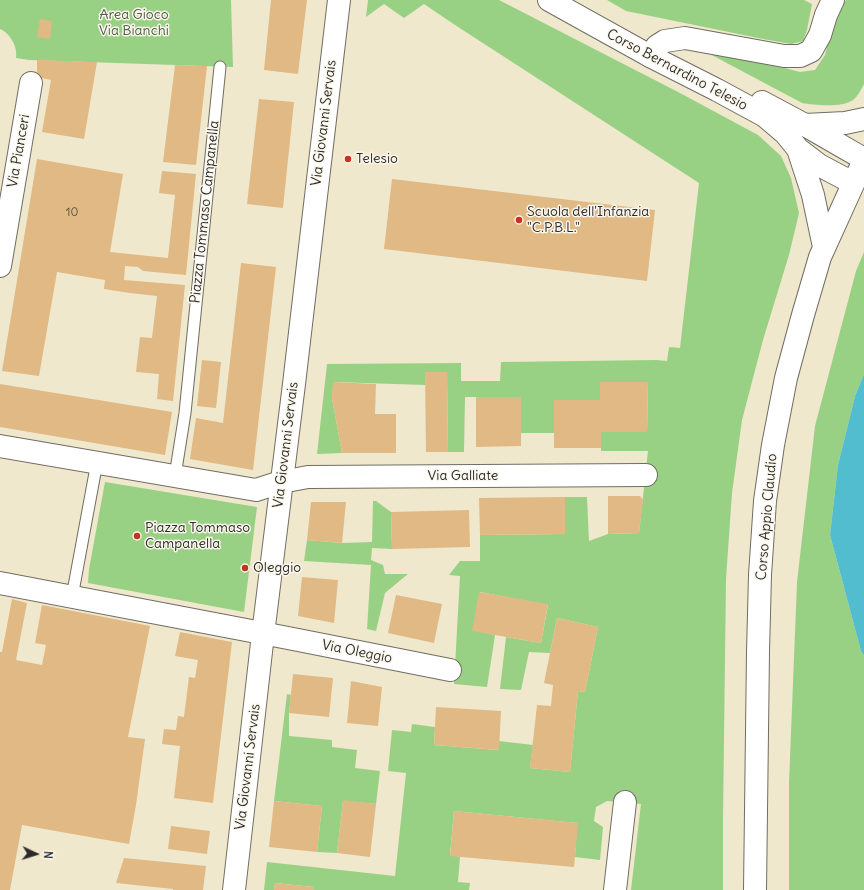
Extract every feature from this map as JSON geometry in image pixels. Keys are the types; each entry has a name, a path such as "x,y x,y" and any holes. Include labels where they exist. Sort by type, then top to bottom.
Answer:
{"street":[{"name":"Via Giovanni Servais","path":"234,890 339,0"},
{"name":"Corso Bernardino Telesio","path":"549,0 805,125 864,159"},
{"name":"Corso Bernardino Telesio","path":"573,0 717,90 765,116 785,132 798,149 825,169 853,183"},
{"path":"653,51 665,41 684,38 784,56 800,56 811,50 820,34 833,0"},
{"name":"Via Pianceri","path":"0,266 2,243 31,83"},
{"path":"805,125 845,123 864,119"},
{"name":"Corso Bernardino Telesio","path":"798,149 813,195 824,247"},
{"name":"Corso Appio Claudio","path":"755,890 760,575 765,501 773,445 786,378 820,257 864,159"},
{"path":"0,446 256,490 281,482"},
{"name":"Via Galliate","path":"281,482 308,477 646,475"},
{"path":"0,583 263,634"},
{"name":"Via Oleggio","path":"263,634 450,670"},
{"path":"615,890 625,802"}],"lane":[{"name":"Piazza Tommaso Campanella","path":"175,476 185,413 220,66"},
{"path":"72,597 97,462"}],"green space":[{"name":"Area Gioco Via Bianchi","path":"0,0 231,0 233,67 29,60 16,58 16,49 10,37 0,29"},
{"path":"368,0 499,0 758,135 781,156 791,178 799,213 789,255 763,340 742,420 732,493 726,579 723,890 631,890 641,804 607,801 596,807 594,821 603,827 600,860 575,857 577,823 454,811 450,855 460,857 458,882 470,883 469,890 314,890 314,887 275,883 274,890 264,890 267,862 395,876 406,773 388,771 392,730 411,732 412,724 435,727 434,745 498,750 499,741 533,745 530,768 570,772 578,691 585,692 598,627 557,618 550,653 529,652 521,690 500,689 506,637 541,643 548,605 480,592 473,630 495,635 487,687 454,684 460,576 449,575 460,561 480,561 480,535 565,534 565,497 587,497 589,541 608,534 639,533 648,451 601,451 601,432 647,432 648,383 600,382 600,400 554,400 554,433 521,433 521,397 465,397 464,452 448,452 447,372 425,372 425,385 334,382 332,398 342,453 317,454 327,364 461,363 461,381 500,381 501,362 667,361 669,347 680,348 699,183 424,4 404,18 384,4 366,17"},
{"path":"607,0 804,0 812,4 807,30 803,41 791,44 626,11"},
{"path":"846,0 864,0 864,84 856,97 848,103 828,105 802,103 708,53 777,66 800,72 815,70 825,55 837,13"},
{"path":"864,252 864,374 855,396 838,465 830,535 861,651 864,656 864,890 789,890 789,783 797,582 815,426 856,271"},
{"path":"105,482 257,507 244,612 88,583 89,569"},
{"path":"373,501 376,501 391,512 392,549 372,548 371,560 383,565 385,574 408,574 385,593 376,631 367,629 371,565 304,561 307,540 342,543 372,542"},
{"path":"287,694 291,695 289,736 332,740 332,747 357,750 355,768 380,771 376,804 343,801 337,853 317,852 322,806 274,801"}],"water":[{"path":"864,374 864,656 861,651 830,535 838,465 855,396"}],"building":[{"path":"271,0 307,0 298,74 264,70"},
{"path":"40,19 52,21 50,39 37,37"},
{"path":"37,60 97,62 84,139 42,132 51,80 37,77"},
{"path":"175,65 207,66 196,165 163,162"},
{"path":"259,99 294,102 283,208 247,204"},
{"path":"37,159 123,174 110,252 168,258 175,195 159,193 162,171 196,174 186,275 143,271 138,267 125,266 124,280 185,285 173,401 157,399 159,374 136,372 140,337 152,338 157,296 104,289 105,280 57,272 39,376 2,371"},
{"path":"392,179 655,210 647,281 384,249"},
{"path":"241,263 276,267 253,470 190,459 196,418 223,423"},
{"path":"202,360 221,362 216,408 197,406"},
{"path":"425,372 447,372 448,452 426,452"},
{"path":"333,382 376,384 375,414 396,414 396,453 342,453 332,398"},
{"path":"600,382 648,382 647,432 601,432 601,448 554,448 554,400 600,400"},
{"path":"0,384 172,412 165,455 0,427"},
{"path":"476,397 521,397 521,446 476,447"},
{"path":"608,496 640,496 643,500 639,533 608,534"},
{"path":"565,497 565,534 480,535 479,498"},
{"path":"311,502 346,502 342,543 307,540"},
{"path":"469,510 470,547 392,549 391,512"},
{"path":"302,577 338,580 334,623 298,616"},
{"path":"479,592 548,604 541,643 472,631"},
{"path":"396,595 442,604 434,643 388,633"},
{"path":"12,599 27,603 16,660 42,665 46,645 35,643 42,605 150,626 128,737 145,739 129,844 22,825 10,890 0,890 0,652 2,652"},
{"path":"557,618 598,627 585,692 578,691 570,772 530,768 537,705 551,706 553,685 544,683"},
{"path":"180,632 232,642 213,803 174,798 180,746 162,744 164,729 176,730 178,716 184,717 189,677 195,678 198,660 175,656"},
{"path":"293,674 333,678 329,717 289,713"},
{"path":"351,681 382,687 378,726 347,723"},
{"path":"436,707 501,711 499,750 434,745"},
{"path":"343,800 376,804 370,857 337,853"},
{"path":"274,801 322,806 317,852 269,847"},
{"path":"454,811 578,823 574,867 450,856"},
{"path":"171,826 210,831 207,854 168,849"},
{"path":"124,858 206,866 203,890 173,890 116,883"},
{"path":"275,883 314,887 314,890 274,890"}],"place":[{"name":"Telesio","path":"348,159"},
{"name":"Scuola dell'Infanzia \"C.P.B.L.\"","path":"519,220"},
{"name":"Piazza Tommaso Campanella","path":"137,536"},
{"name":"Oleggio","path":"245,568"}]}
